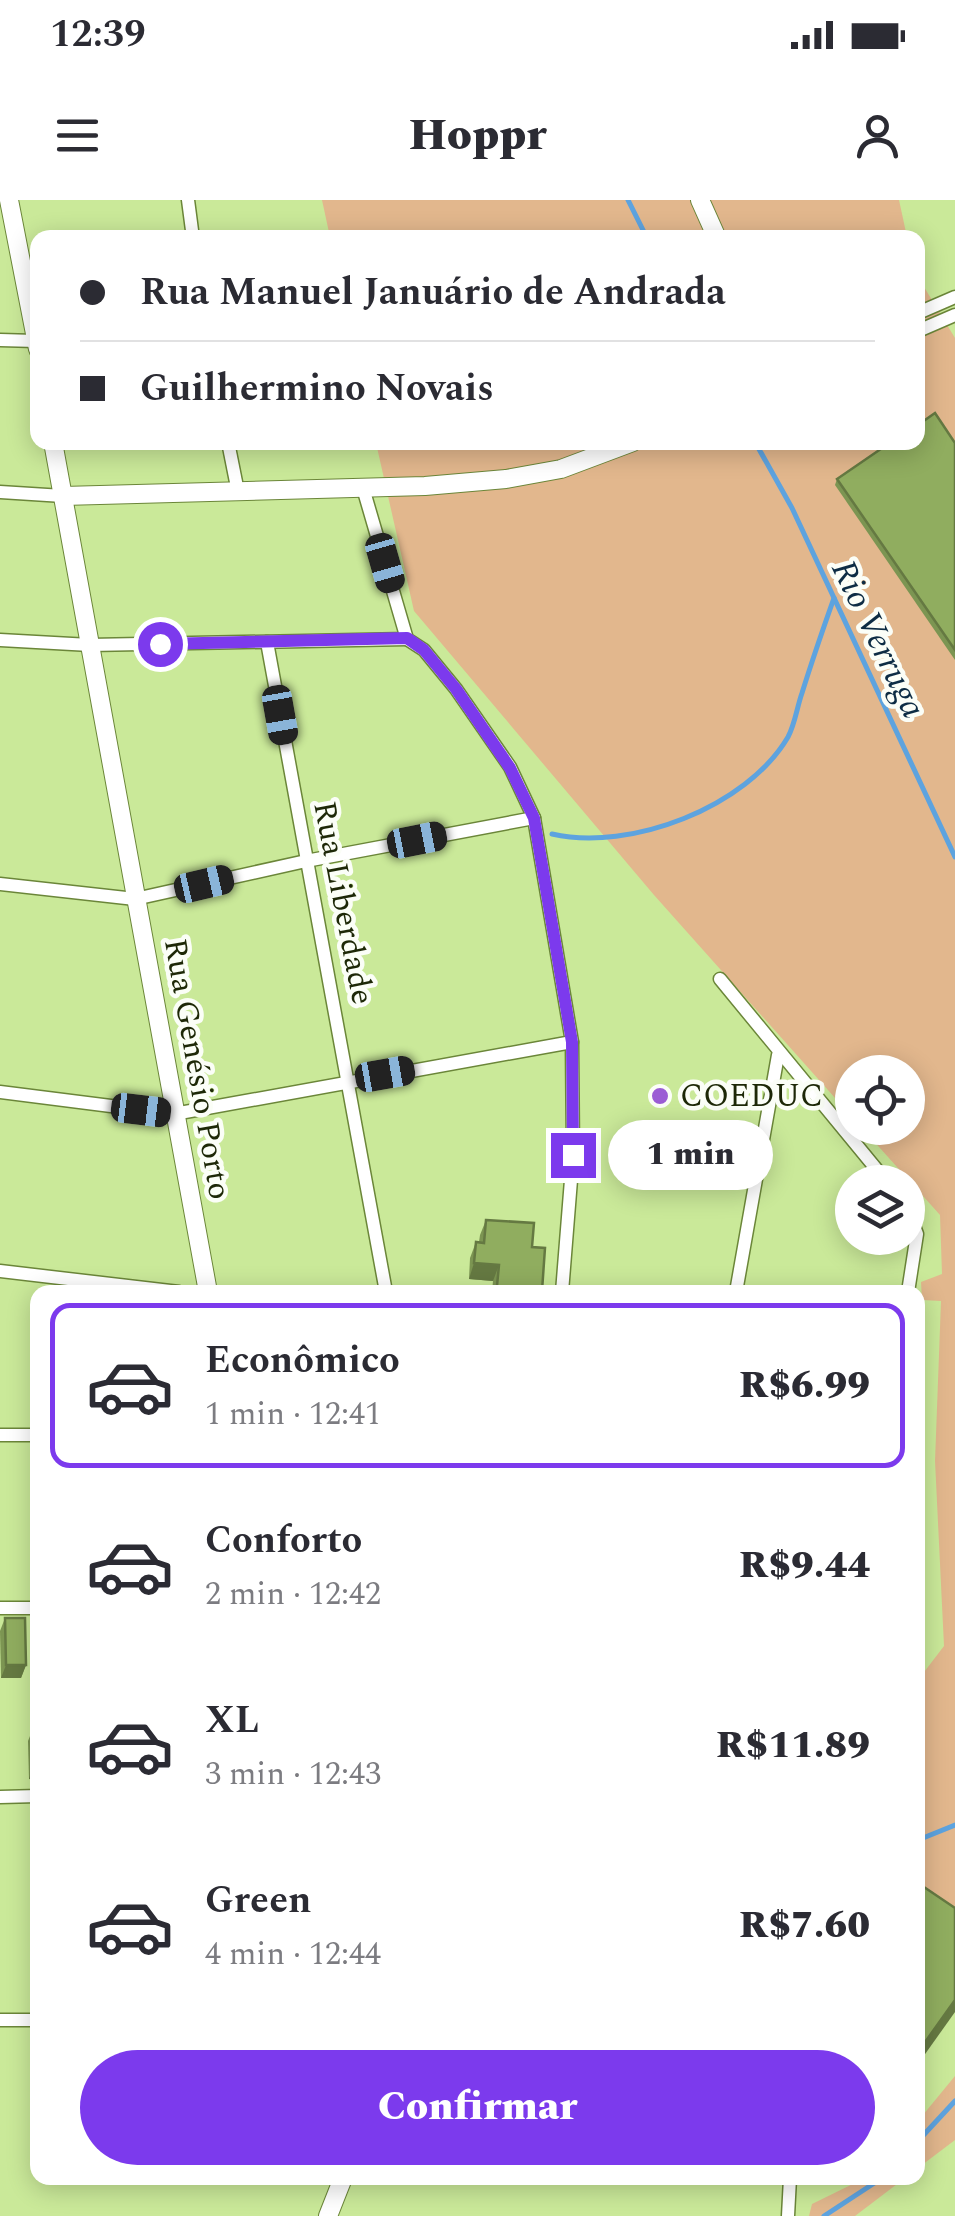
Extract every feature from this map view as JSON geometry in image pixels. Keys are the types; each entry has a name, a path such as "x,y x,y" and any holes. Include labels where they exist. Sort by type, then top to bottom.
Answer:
{"street":[{"path":"9,200 30,309"},
{"path":"188,200 193,230"},
{"path":"700,200 713,230"},
{"path":"925,310 955,297"},
{"path":"925,328 955,315"},
{"path":"0,340 30,344"},
{"name":"Rua Genésio Porto","path":"55,450 207,1285"},
{"path":"230,450 238,492"},
{"path":"0,492 62,496 238,492 506,479 561,468 611,450"},
{"path":"363,488 407,638"},
{"path":"0,640 90,645 407,638 424,650 510,768 534,818 572,1042 573,1155 563,1285"},
{"name":"Rua Liberdade","path":"266,642 385,1285"},
{"path":"0,884 135,899 306,861 534,818"},
{"path":"720,979 872,1165"},
{"path":"0,1092 174,1114 572,1042"},
{"path":"737,1285 778,1054"},
{"path":"909,1285 914,1255"},
{"path":"0,1270 123,1285"},
{"path":"0,1435 30,1435"},
{"path":"0,1608 30,1608"},
{"path":"0,1797 30,1796"},
{"path":"0,2020 30,2020"},
{"path":"328,2216 340,2185"},
{"path":"788,2216 790,2185"}],"shaded area":[{"path":"322,200 899,200 905,230 328,230"},
{"path":"925,289 955,338 955,1930 925,1911 925,1671 944,1646 935,1461 941,1301 925,1300 925,1285 921,1282 942,1274 940,1215 925,1198 925,1165 895,1165 877,1145 925,1145 925,1055 835,1055 835,1098 654,895 414,611 378,450 925,450"},
{"path":"955,2076 955,2140 925,2163 925,2112"},
{"path":"851,2185 896,2185 855,2216 809,2216 812,2204"}],"building":[{"path":"935,413 955,443 955,650 837,479 879,450 925,450 925,420"},
{"path":"486,1220 534,1223 532,1247 545,1248 542,1285 497,1285 499,1265 474,1263 476,1242 484,1243"},
{"path":"5,1618 25,1618 26,1665 6,1665"},
{"path":"925,1888 955,1908 955,2000 925,2042"}],"waterway":[{"name":"Rio Verruga","path":"628,200 643,230"},
{"name":"Rio Verruga","path":"759,450 792,508 955,857"},
{"path":"552,834 583,838 650,830 716,803 745,784 788,737 834,598"},
{"path":"925,1837 955,1825"},
{"path":"925,2133 955,2101"},
{"path":"824,2216 871,2185"}],"place":[{"name":"COEDUC","path":"660,1096"}],"route":[{"path":"160,644 407,638 440,668 510,768 534,818 572,1042 573,1155"}]}
